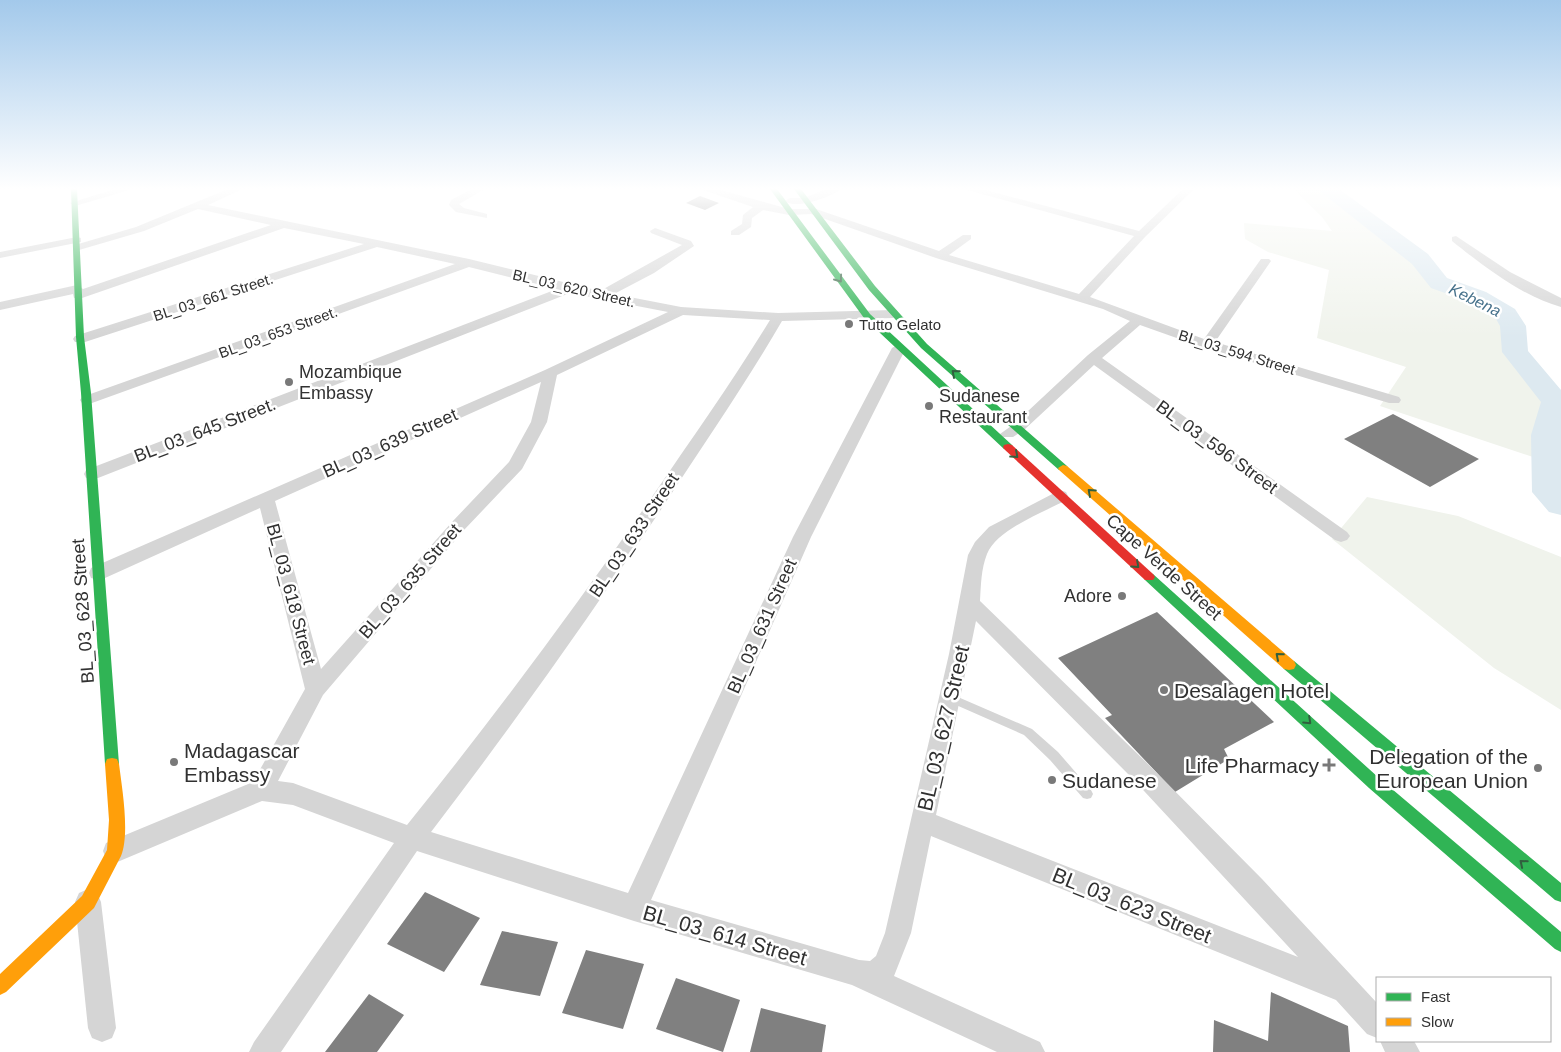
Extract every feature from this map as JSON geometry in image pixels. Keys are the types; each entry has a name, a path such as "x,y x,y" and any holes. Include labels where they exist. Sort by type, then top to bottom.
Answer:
{"main road":[{"name":"BL_03_628 Street","path":"0,986 88,902 115,852 117,820 87,400 80,339 77,292 78,238"},
{"name":"Cape Verde Street","path":"809,238 867,316 899,348 1374,783 1514,897 1561,943"},
{"name":"Cape Verde Street","path":"833,238 893,314 924,346 1535,879 1561,894"}],"street":[{"path":"0,255 78,244 102,238"},
{"path":"0,306 77,292 241,238"},
{"name":"BL_03_620 Street.","path":"342,238 469,263 569,289 681,311 778,317"},
{"path":"603,295 650,270 688,246 687,243 674,238"},
{"name":"BL_03_594 Street","path":"882,238 1082,298 1207,344 1394,400"},
{"path":"940,256 965,238"},
{"path":"1082,298 1138,238"},
{"path":"1456,239 1491,266 1535,291 1561,302"},
{"name":"BL_03_661 Street.","path":"80,339 374,245"},
{"path":"1207,344 1265,261"},
{"name":"BL_03_653 Street.","path":"87,400 469,263"},
{"name":"BL_03_645 Street.","path":"92,474 569,289"},
{"name":"BL_03_639 Street","path":"98,573 550,373 681,311"},
{"path":"778,317 893,314"},
{"name":"BL_03_633 Street","path":"264,1052 412,838 492,736 617,561 743,375 778,317"},
{"path":"998,439 1019,428 1093,358 1139,320"},
{"name":"BL_03_631 Street","path":"634,908 802,537 899,348"},
{"name":"BL_03_596 Street","path":"1093,358 1341,536"},
{"name":"BL_03_635 Street","path":"261,790 316,689 458,526 516,465 539,422 550,373"},
{"name":"BL_03_627 Street","path":"855,972 874,976 886,965 898,933 951,698 970,604 970,585 975,564 988,539 1060,496"},
{"name":"BL_03_618 Street","path":"266,498 316,689"},
{"path":"970,604 1200,833 1376,1023"},
{"path":"115,852 261,790 293,794 412,838"},
{"name":"BL_03_623 Street","path":"922,821 1343,988"},
{"name":"BL_03_614 Street","path":"412,838 634,908 855,972 1030,1052"},
{"path":"88,902 102,1028"},
{"path":"1395,1042 1405,1052"}],"lane":[{"path":"951,698 1028,732 1054,756 1087,794"}],"shaded area":[{"path":"1383,238 1437,285 1474,299 1498,314 1503,326 1504,351 1543,399 1532,434 1533,457 1380,406 1406,367 1317,338 1329,270 1268,252 1245,239"},
{"path":"1367,497 1458,516 1561,557 1561,710 1494,668 1332,539"}],"building":[{"path":"1393,414 1479,459 1430,487 1344,439"},
{"name":"Desalagen Hotel","path":"1157,612 1274,722 1224,749 1229,759 1175,792 1105,718 1112,715 1058,658"},
{"path":"425,892 480,918 444,972 387,944"},
{"path":"502,931 558,942 540,996 480,985"},
{"path":"586,950 644,964 623,1029 562,1013"},
{"path":"676,978 740,1000 723,1052 656,1029"},
{"path":"1271,992 1348,1026 1350,1052 1213,1052 1214,1020 1268,1041"},
{"path":"369,994 404,1015 377,1052 325,1052"},
{"path":"761,1008 826,1025 822,1052 750,1052"}],"waterway":[{"name":"Kebena","path":"1392,238 1420,259 1439,283 1478,297 1506,314 1513,326 1515,352 1555,401 1546,435 1548,492 1561,504"}],"traffic: fast":[{"path":"76,238 80,337 86,393 112,764"},
{"path":"809,238 867,316 1008,447"},
{"path":"834,238 872,288 924,346 1063,468"},
{"path":"1149,577 1374,783 1561,943"},
{"path":"1289,665 1561,894"}],"traffic: slow":[{"path":"1063,468 1289,665"},
{"path":"0,986 88,902 115,851 117,820 112,764"}],"traffic: jam":[{"path":"1008,447 1149,577"}],"place":[{"name":"Tutto Gelato","path":"849,324"},
{"name":"Mozambique Embassy","path":"289,382"},
{"name":"Sudanese Restaurant","path":"929,406"},
{"name":"Adore","path":"1122,596"},
{"name":"Desalagen Hotel","path":"1164,690"},
{"name":"Madagascar Embassy","path":"174,762"},
{"name":"Life Pharmacy","path":"1329,765"},
{"name":"Delegation of the European Union","path":"1538,768"},
{"name":"Sudanese","path":"1052,780"}]}
